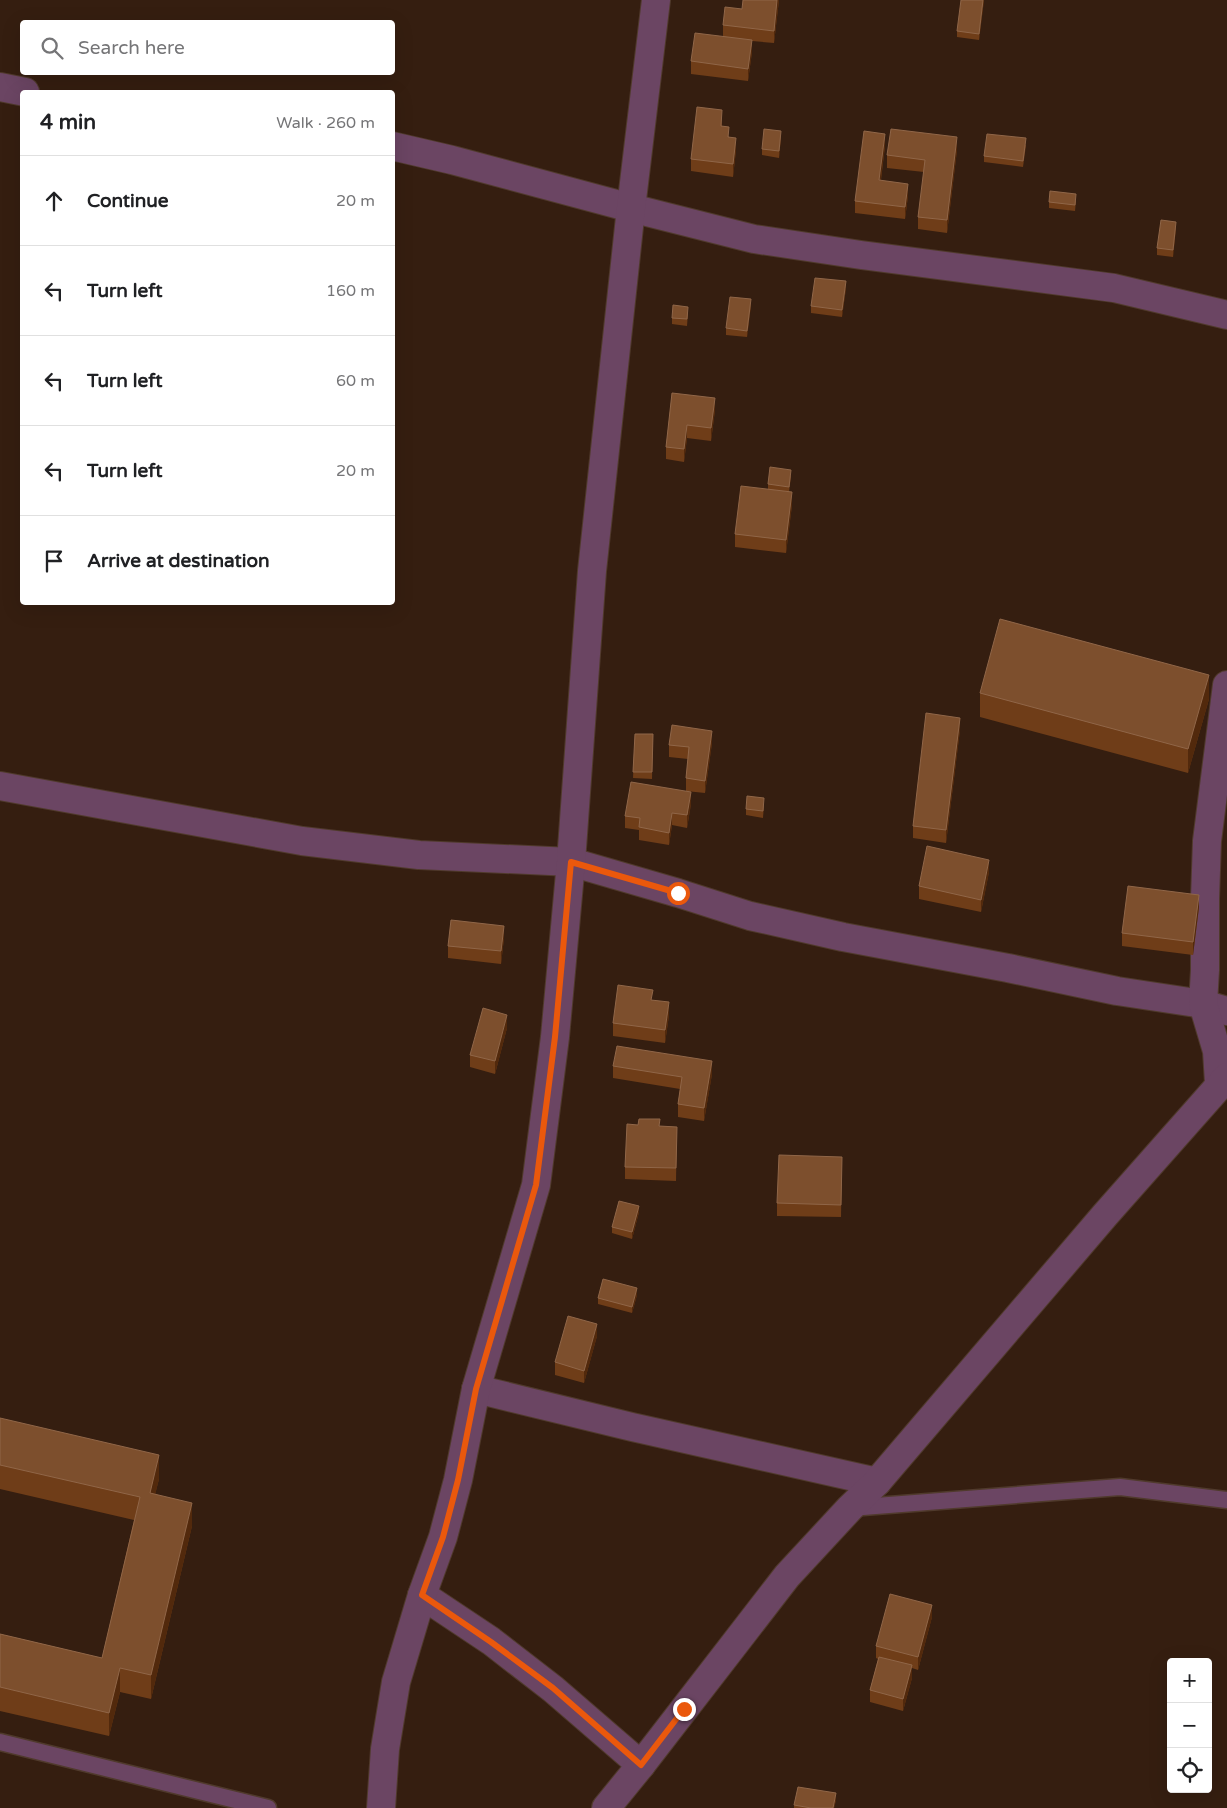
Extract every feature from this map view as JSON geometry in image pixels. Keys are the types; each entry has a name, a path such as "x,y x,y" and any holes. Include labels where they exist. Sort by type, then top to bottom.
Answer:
{"street":[{"path":"381,1808 385,1749 396,1682 422,1595 443,1537 458,1480 476,1389 536,1185 555,1037 571,862 592,571 631,208 656,0"},
{"path":"0,88 20,91"},
{"path":"395,147 754,239 1114,288 1227,314"},
{"path":"606,1808 787,1576 850,1508 877,1482 1223,1080 1217,1051 1215,1007 1205,970 1204,899 1207,841 1227,685"},
{"path":"0,786 302,841 419,855 571,862 750,916 843,937 1117,991 1215,1007"},
{"path":"476,1389 632,1427 877,1482"},
{"path":"422,1595 491,1642 553,1688 641,1765"}],"lane":[{"path":"850,1508 1120,1487 1227,1500"},
{"path":"0,1742 268,1808"}],"building":[{"path":"743,0 777,0 774,31 723,25 725,7 742,9"},
{"path":"961,0 983,0 979,34 957,31"},
{"path":"695,33 752,40 748,69 691,61"},
{"path":"697,107 722,110 721,126 729,127 728,137 736,138 733,164 691,159"},
{"path":"764,129 781,131 779,151 762,149"},
{"path":"891,129 957,137 947,220 918,217 925,160 887,155"},
{"path":"864,131 885,134 879,180 908,184 905,207 855,201"},
{"path":"987,134 1026,138 1023,161 984,156"},
{"path":"1050,191 1076,194 1075,205 1049,202"},
{"path":"1161,220 1176,222 1173,250 1157,248"},
{"path":"815,278 846,281 842,310 811,306"},
{"path":"730,297 751,299 747,331 726,328"},
{"path":"673,305 688,307 687,319 672,318"},
{"path":"672,393 715,398 711,428 687,425 684,449 666,447"},
{"path":"770,467 791,470 789,487 768,484"},
{"path":"741,486 792,492 786,540 735,534"},
{"path":"1000,619 1209,675 1188,749 980,693"},
{"path":"926,713 960,718 946,830 913,826"},
{"path":"672,725 712,731 705,781 686,778 689,747 669,745"},
{"path":"635,734 653,734 652,772 633,772"},
{"path":"631,782 691,792 687,815 672,813 669,833 639,827 640,818 625,816"},
{"path":"747,796 764,798 763,811 746,809"},
{"path":"927,846 989,860 981,900 919,886"},
{"path":"1128,886 1199,895 1193,942 1122,933"},
{"path":"451,920 504,926 501,951 448,946"},
{"path":"618,985 653,990 651,1000 669,1002 665,1030 613,1023"},
{"path":"483,1008 507,1015 495,1061 470,1055"},
{"path":"617,1046 712,1061 704,1108 678,1104 682,1077 613,1066"},
{"path":"639,1119 660,1119 659,1126 677,1127 676,1168 625,1167 627,1124 638,1125"},
{"path":"779,1155 842,1157 841,1205 777,1203"},
{"path":"619,1201 639,1206 632,1232 612,1227"},
{"path":"603,1279 637,1288 632,1307 598,1298"},
{"path":"568,1316 597,1324 584,1371 555,1362"},
{"path":"0,1418 159,1455 150,1493 192,1503 151,1675 120,1668 109,1713 0,1687 0,1634 102,1658 140,1497 0,1465"},
{"path":"890,1594 932,1605 918,1657 876,1646"},
{"path":"879,1657 912,1665 903,1699 870,1690"},
{"path":"798,1787 836,1793 833,1808 811,1808 794,1805"}],"route":[{"path":"678,893 571,862 555,1037 536,1185 476,1389 458,1480 443,1537 422,1595 491,1642 553,1688 641,1765 684,1709"}]}
